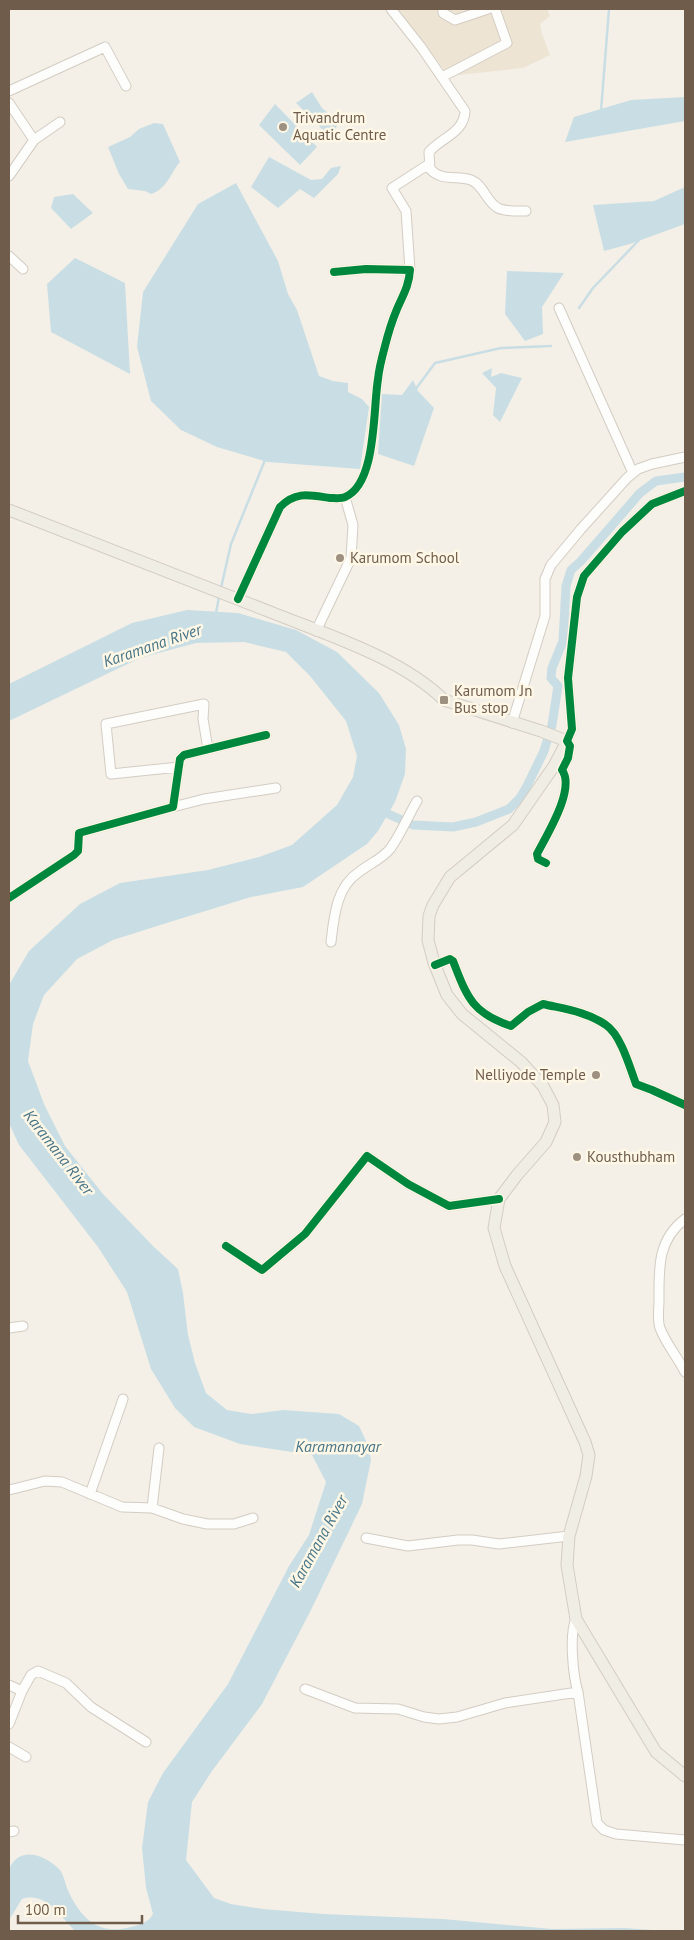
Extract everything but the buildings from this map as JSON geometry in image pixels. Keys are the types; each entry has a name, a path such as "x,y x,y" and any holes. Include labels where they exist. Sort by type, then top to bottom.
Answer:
{"main road":[{"path":"9,510 345,642 408,672 436,691 444,700 567,741 554,766 513,825 450,877 433,905 429,916 428,940 435,965 447,995 462,1014 521,1062 543,1086 553,1105 555,1122 546,1142 517,1175 499,1200 494,1228 505,1266 586,1442 588,1456 586,1476 569,1536 567,1565 576,1619 656,1752 685,1776"}],"street":[{"path":"443,9 443,13 455,20 488,9"},
{"path":"442,77 507,43 495,9"},
{"path":"393,10 422,47 465,111 465,120 462,126 434,146 429,152 430,169 442,177 473,181 483,190 490,202 498,208 526,212"},
{"path":"9,91 105,47 126,86"},
{"path":"9,103 34,140"},
{"path":"9,176 34,140 60,122"},
{"path":"238,599 280,507 290,498 300,496 345,497 354,489 363,476 373,446 378,380 385,345 409,283 410,270 406,212 392,188 429,164"},
{"path":"9,256 23,269"},
{"path":"334,272 366,269 410,270"},
{"path":"559,308 633,473"},
{"path":"512,723 545,616 546,580 551,565 581,529 633,473 652,464 685,457"},
{"path":"546,864 538,859 537,854 560,810 564,794 565,773 562,770 568,758 570,746 567,741 572,729 568,678 577,597 584,576 622,532 652,504 685,491"},
{"path":"316,631 351,558 353,525 345,497"},
{"path":"179,767 111,774 106,724 204,699 203,719 208,749"},
{"path":"173,807 180,759 184,755 266,735"},
{"path":"9,898 74,855 78,851 79,833 204,799 276,788"},
{"path":"331,942 335,914 343,890 357,873 383,856 396,838 417,801"},
{"path":"435,965 450,959 453,961 464,988 476,1008 494,1020 511,1026 528,1012 543,1004 580,1013 607,1026 620,1043 636,1084 685,1105"},
{"path":"226,1246 262,1270 305,1234 366,1156 408,1184 449,1206 499,1200"},
{"path":"685,1219 675,1227 664,1246 658,1271 658,1289 659,1325 664,1340 685,1372"},
{"path":"9,1328 23,1326"},
{"path":"90,1494 123,1399"},
{"path":"152,1508 159,1448"},
{"path":"9,1490 44,1481 62,1482 122,1507 152,1508 183,1520 207,1524 234,1524 253,1518"},
{"path":"366,1538 408,1546 458,1540 499,1544 569,1536"},
{"path":"576,1619 573,1625 573,1670 578,1692 597,1823 604,1830 616,1834 685,1840"},
{"path":"9,1724 22,1690 31,1674 38,1672 66,1683 91,1707 146,1742"},
{"path":"9,1685 22,1690"},
{"path":"305,1689 356,1708 398,1709 424,1717 439,1719 457,1717 505,1703 578,1692"},
{"path":"9,1747 26,1756"}],"shaded area":[{"path":"398,9 547,9 550,16 540,24 550,55 523,68 449,76"}],"water":[{"path":"312,92 322,108 339,122 331,138 296,103"},
{"path":"685,97 685,121 565,142 574,117 631,100"},
{"path":"275,104 317,147 300,165 259,125"},
{"path":"154,123 163,124 180,162 165,185 151,194 145,191 128,189 119,174 108,147 130,137 139,129"},
{"path":"269,157 311,180 322,179 331,168 341,166 338,174 314,198 300,189 278,208 251,187"},
{"path":"236,183 278,261 288,294 297,310 319,376 333,381 348,383 348,392 362,399 369,407 360,469 268,462 217,447 181,430 151,401 137,347 143,292 198,204"},
{"path":"685,187 685,224 630,244 604,251 593,205 654,201"},
{"path":"73,194 93,213 71,229 51,208 54,197"},
{"path":"75,258 125,283 130,374 51,332 47,284"},
{"path":"507,271 564,273 542,307 543,334 525,341 505,314"},
{"path":"492,368 491,377 501,373 522,378 500,422 493,415 496,388 482,373"},
{"path":"413,380 418,391 434,408 414,466 378,454 382,394 402,395"},
{"name":"Karamanayar","path":"187,610 238,613 296,630 337,652 379,693 399,725 406,749 405,774 395,802 378,831 367,844 303,887 251,897 113,940 77,959 44,995 33,1024 28,1061 44,1104 65,1146 103,1194 178,1269 188,1335 195,1363 206,1393 227,1410 251,1414 283,1410 339,1414 359,1426 368,1445 371,1460 362,1504 311,1610 262,1704 212,1771 192,1802 186,1860 214,1898 231,1904 263,1909 323,1914 443,1919 552,1929 624,1928 667,1931 75,1931 52,1906 31,1897 22,1899 9,1920 8,1884 10,1867 20,1856 26,1855 40,1856 58,1868 78,1908 84,1916 100,1927 119,1929 131,1927 144,1923 151,1917 153,1914 146,1888 142,1848 148,1802 163,1773 228,1684 289,1566 309,1535 326,1482 312,1455 240,1444 194,1427 175,1408 151,1369 127,1292 98,1247 19,1145 9,1123 9,985 29,951 80,904 120,883 208,870 259,857 292,845 337,805 353,777 357,756 346,721 310,676 286,652 244,642 196,643 140,658 9,721 9,684 132,623"}],"waterway":[{"path":"601,111 609,9"},
{"path":"579,308 593,288 639,240"},
{"path":"415,390 435,363 501,348 551,346"},
{"path":"221,588 231,544 265,460"},
{"path":"377,809 413,825 453,827 476,822 509,809 520,798 544,751 552,725 558,686 551,678 552,668 563,641 566,586 571,570 640,493 656,481 685,477"},
{"path":"216,613 219,597"}],"cycle path":[{"path":"238,599 280,507 292,498 303,495 330,498 345,497 355,489 363,477 368,461 372,444 378,375 387,337 407,286 410,270 366,269 334,272"},
{"path":"546,863 538,859 537,854 553,825 563,800 565,789 565,778 562,770 568,758 570,746 567,741 572,729 568,678 577,597 584,576 622,532 652,504 685,491"},
{"path":"9,898 74,855 78,851 79,833 173,807 180,759 184,755 266,735"},
{"path":"435,965 450,959 453,961 462,985 479,1009 498,1021 511,1026 528,1012 543,1004 592,1017 606,1025 616,1036 636,1084 685,1105"},
{"path":"226,1246 262,1270 305,1234 367,1156 408,1184 449,1206 499,1199"}],"place":[{"name":"Trivandrum Aquatic Centre","path":"283,127"},
{"name":"Karumom School","path":"340,558"},
{"name":"Karumom Jn Bus stop","path":"444,700"},
{"name":"Nelliyode Temple","path":"596,1075"},
{"name":"Kousthubham","path":"577,1157"}],"water label":[{"name":"Karamana River","path":"152,645"},
{"name":"Karamana River","path":"59,1152"},
{"name":"Karamana River","path":"318,1541"}]}
